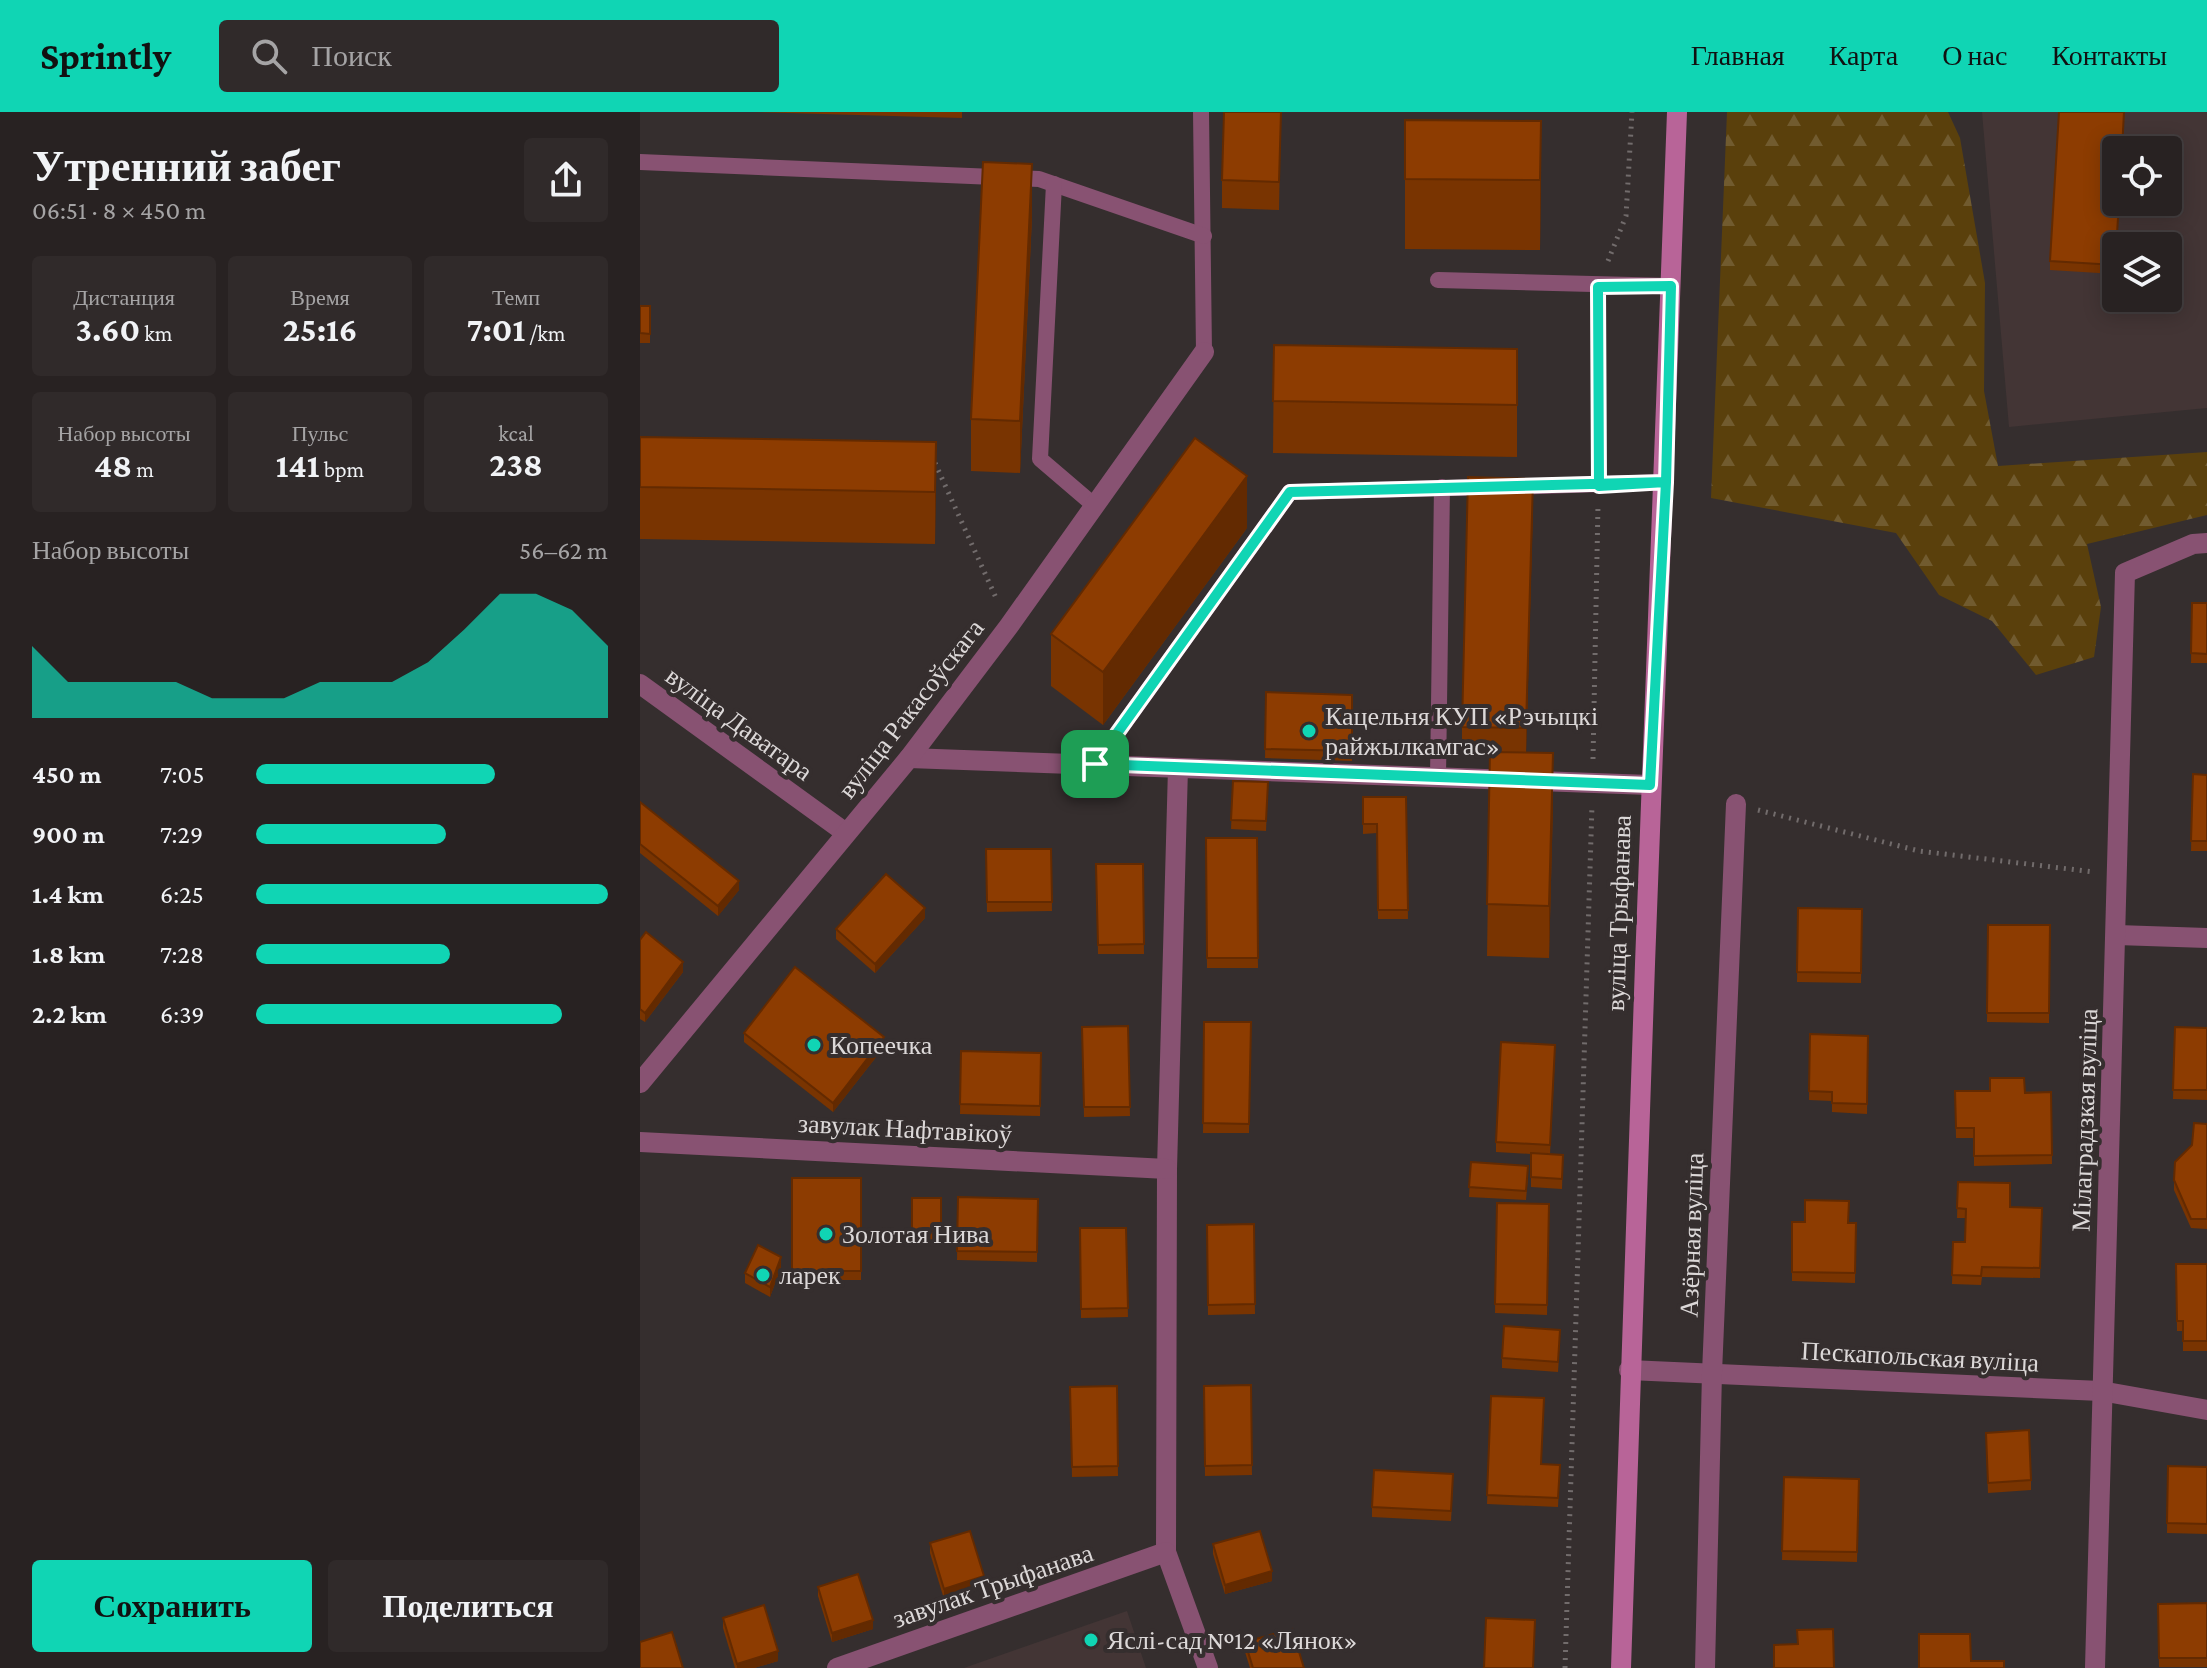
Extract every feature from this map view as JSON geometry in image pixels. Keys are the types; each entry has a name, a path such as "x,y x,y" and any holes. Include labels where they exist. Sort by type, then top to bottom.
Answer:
{"street":[{"name":"вуліца Трыфанава","path":"1621,1668 1650,785 1666,482 1677,112"},
{"name":"вуліца Ракасоўскага","path":"640,1083 909,758 1009,626 1204,352"},
{"name":"Мілаградзкая вуліца","path":"2095,1668 2125,573 2193,544 2207,543"},
{"name":"вуліца Даватара","path":"640,684 846,833"},
{"path":"909,758 1650,785"},
{"path":"1178,768 1167,1169 1166,1552 1208,1668"},
{"name":"Азёрная вуліца","path":"1705,1668 1712,1373 1736,804"},
{"path":"2117,935 2207,938"},
{"name":"завулак Нафтавікоў","path":"640,1142 1167,1169"},
{"name":"Пескапольская вуліца","path":"1629,1370 2101,1391 2207,1410"},
{"name":"завулак Трыфанава","path":"837,1668 1166,1552"}],"lane":[{"path":"1201,112 1204,352"},
{"path":"640,162 1039,179 1204,236"},
{"path":"1054,184 1040,459 1095,506"},
{"path":"1438,280 1598,287 1671,286"},
{"path":"1095,764 1290,492 1666,482"},
{"path":"1438,777 1442,487"}],"path":[{"path":"1565,1668 1593,783 1599,486 1598,287 1626,216 1632,112"},
{"path":"922,461 935,463 1009,626"},
{"path":"1736,804 1919,851 2119,875"}],"shaded area":[{"path":"1982,112 2207,112 2207,408 2009,427"},
{"name":"Яслі-сад №12 «Лянок»","path":"1127,1611 1146,1668 964,1668"}],"green space":[{"path":"1727,112 1948,112 1960,138 1985,283 1984,391 1998,466 2207,452 2207,515 2087,544 2101,607 2094,657 2036,675 1992,621 1939,595 1896,533 1711,498"}],"building":[{"path":"1224,112 1281,112 1279,182 1222,180"},
{"path":"2059,112 2124,112 2123,136 2102,136 2102,216 2118,216 2117,232 2102,232 2102,264 2050,261"},
{"path":"1405,120 1541,121 1540,180 1405,179"},
{"path":"983,162 1032,164 1020,421 971,419"},
{"path":"640,306 650,306 650,334 640,333"},
{"path":"1274,345 1517,349 1517,405 1273,401"},
{"path":"640,437 936,442 935,492 640,487"},
{"path":"1195,438 1247,476 1103,672 1051,634"},
{"path":"1468,477 1533,479 1526,728 1462,727"},
{"path":"2192,603 2207,603 2207,654 2191,653"},
{"name":"Кацельня КУП «Рэчыцкі райжылкамгас»","path":"1266,692 1352,695 1352,751 1265,749"},
{"path":"1490,752 1553,753 1549,906 1487,904"},
{"path":"2193,774 2207,775 2207,841 2191,841"},
{"path":"1233,781 1268,782 1266,821 1231,820"},
{"path":"1363,797 1406,797 1408,910 1378,910 1377,824 1363,824"},
{"path":"640,802 739,881 718,906 640,844"},
{"path":"1206,838 1257,838 1258,958 1207,958"},
{"path":"986,849 1051,849 1052,902 987,902"},
{"path":"1096,864 1143,864 1144,944 1098,945"},
{"path":"886,874 925,908 875,964 836,929"},
{"path":"1798,908 1862,909 1861,973 1797,972"},
{"path":"1988,925 2050,925 2049,1013 1987,1013"},
{"path":"646,932 683,962 645,1013 640,1009 640,940"},
{"name":"Копеечка","path":"795,967 884,1037 833,1103 744,1033"},
{"path":"1204,1022 1251,1022 1249,1124 1203,1123"},
{"path":"1128,1026 1130,1107 1084,1107 1082,1027"},
{"path":"2175,1027 2207,1028 2207,1090 2173,1090"},
{"path":"1810,1034 1868,1036 1867,1104 1832,1103 1832,1092 1809,1091"},
{"path":"1501,1042 1555,1045 1550,1145 1496,1142"},
{"path":"961,1051 1041,1053 1040,1106 960,1104"},
{"path":"1990,1078 2024,1078 2025,1093 2051,1092 2052,1155 1974,1156 1974,1128 1956,1128 1955,1091 1990,1091"},
{"path":"2194,1123 2207,1124 2207,1219 2191,1219 2174,1180 2175,1162 2192,1145"},
{"path":"1531,1153 1563,1155 1562,1179 1531,1177"},
{"path":"1471,1162 1528,1166 1526,1191 1469,1187"},
{"name":"Золотая Нива","path":"792,1178 861,1178 861,1271 792,1271"},
{"path":"1958,1182 2010,1183 2010,1207 2042,1208 2040,1268 1982,1267 1981,1276 1952,1275 1953,1242 1965,1242 1966,1209 1957,1208"},
{"path":"958,1197 1038,1199 1037,1252 957,1251"},
{"path":"912,1198 941,1198 941,1231 912,1231"},
{"path":"1805,1200 1849,1201 1848,1223 1856,1223 1855,1273 1792,1272 1792,1222 1805,1222"},
{"path":"1497,1203 1549,1204 1547,1305 1495,1304"},
{"path":"1254,1224 1255,1304 1208,1305 1207,1225"},
{"path":"1080,1228 1126,1228 1128,1308 1081,1309"},
{"name":"ларек","path":"758,1245 781,1257 770,1287 745,1273"},
{"path":"2176,1264 2207,1264 2207,1341 2183,1341 2183,1321 2177,1321"},
{"path":"1504,1326 1560,1330 1558,1362 1502,1358"},
{"path":"1251,1385 1252,1465 1205,1466 1204,1386"},
{"path":"1117,1386 1118,1466 1072,1467 1070,1387"},
{"path":"1491,1396 1544,1398 1541,1464 1560,1465 1558,1498 1487,1495"},
{"path":"2029,1430 2031,1480 1988,1483 1986,1433"},
{"path":"2168,1466 2207,1467 2207,1524 2167,1523"},
{"path":"1374,1470 1453,1474 1451,1511 1372,1507"},
{"path":"1784,1477 1859,1479 1857,1552 1782,1551"},
{"path":"970,1531 984,1576 944,1589 930,1543"},
{"path":"1260,1531 1272,1571 1225,1585 1213,1544"},
{"path":"858,1574 873,1620 832,1633 818,1587"},
{"path":"2207,1603 2207,1658 2159,1658 2158,1604"},
{"path":"764,1605 778,1651 737,1664 723,1618"},
{"path":"1486,1618 1535,1620 1533,1668 1484,1668"},
{"path":"1292,1629 1304,1668 1253,1668 1245,1642"},
{"path":"1833,1629 1834,1668 1774,1668 1774,1645 1798,1644 1797,1630"},
{"path":"672,1632 683,1668 640,1668 640,1642"},
{"path":"1919,1634 1970,1634 1971,1661 2004,1661 2004,1668 1919,1668"}],"place":[{"name":"Кацельня КУП «Рэчыцкі райжылкамгас»","path":"1309,731"},
{"name":"Копеечка","path":"814,1045"},
{"name":"Золотая Нива","path":"826,1234"},
{"name":"ларек","path":"763,1275"},
{"name":"Яслі-сад №12 «Лянок»","path":"1091,1640"}],"route":[{"path":"1095,764 1290,492 1599,486 1666,482 1671,286 1598,287 1599,486 1666,482 1650,785 1095,764"}]}
